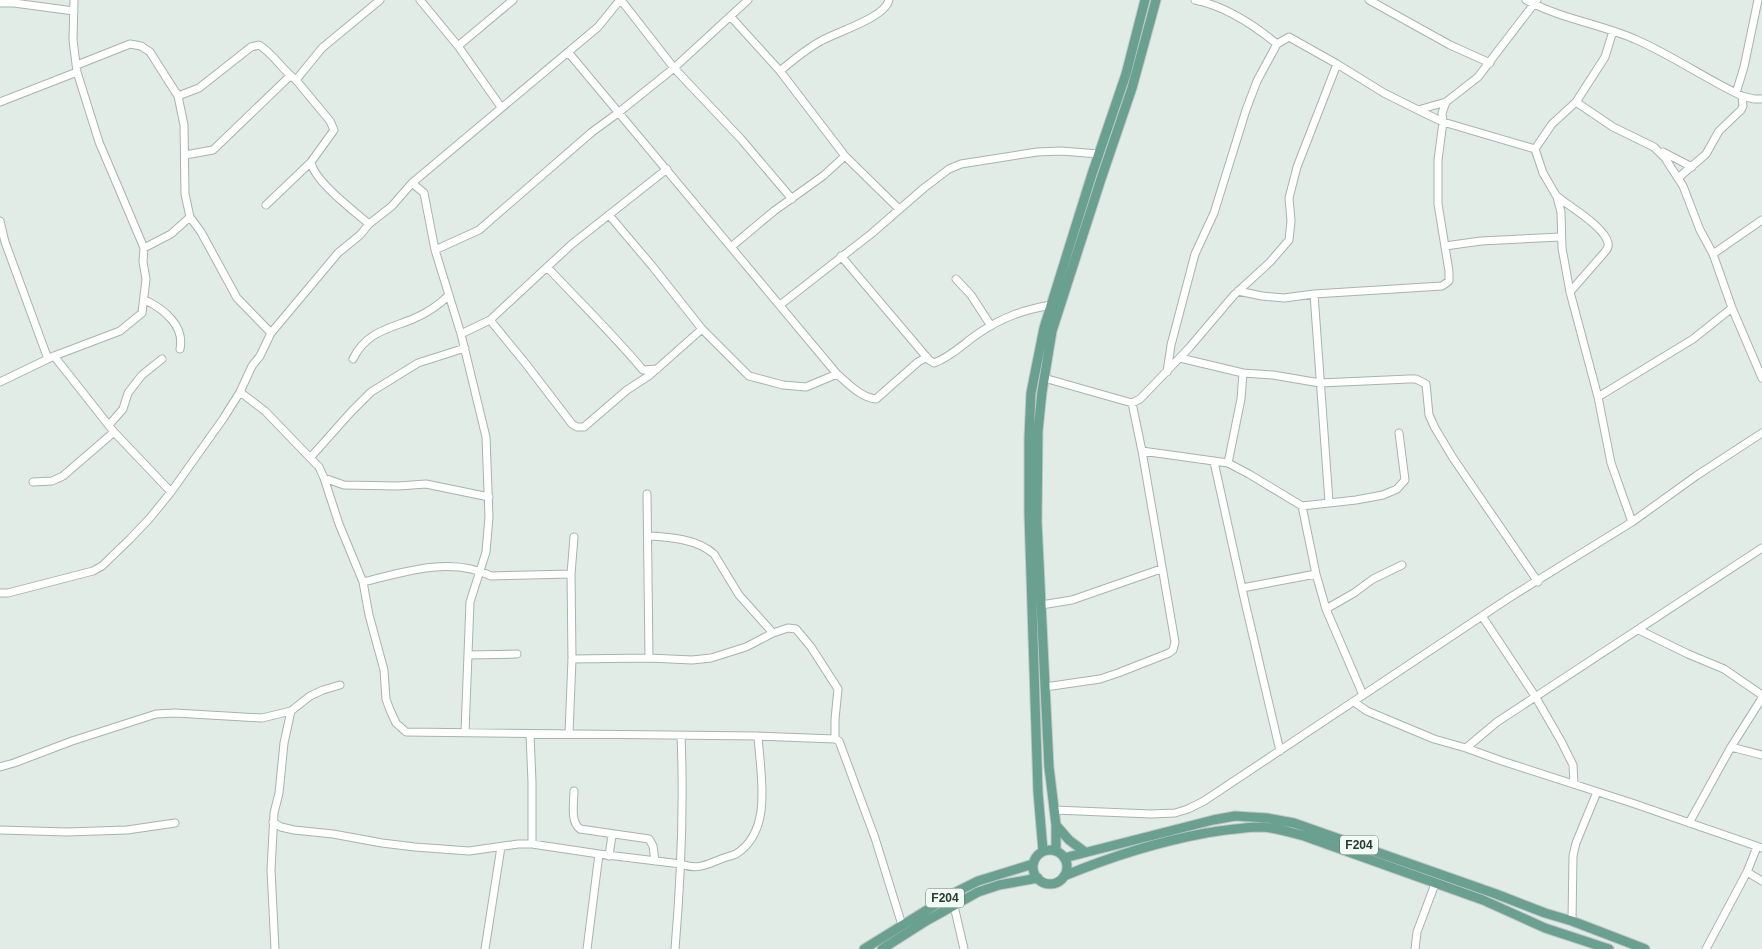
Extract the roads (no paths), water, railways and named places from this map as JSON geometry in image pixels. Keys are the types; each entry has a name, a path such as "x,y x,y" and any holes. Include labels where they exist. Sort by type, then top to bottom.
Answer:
{"main road":[{"path":"1043,851 1038,792 1029,514 1029,438 1034,376 1044,328 1126,74 1145,0"},
{"path":"1056,851 1056,825 1049,767 1038,522 1038,431 1044,378 1052,331 1100,179 1132,88 1156,0"},
{"name":"F204","path":"1064,858 1235,816 1278,820 1320,831 1645,949"},
{"path":"1056,825 1069,840 1086,852"},
{"name":"F204","path":"882,949 941,913 989,888 1038,878 1048,884 1060,881 1064,876 1103,860 1181,838 1239,828 1263,827 1304,836 1483,900 1545,928 1609,949"},
{"path":"1038,878 1033,864 1043,851 1056,851 1064,858 1067,867 1064,876"},
{"name":"F204","path":"864,949 934,904 978,882 1033,864"},
{"path":"934,904 941,913"}],"street":[{"path":"0,382 51,357 120,331 142,313 145,300 144,248 99,142 77,68 72,40 74,0"},
{"path":"296,80 322,48 380,0"},
{"path":"420,0 458,46 501,107"},
{"path":"458,46 513,0"},
{"path":"0,594 84,574 102,566 149,519 171,492 240,392 271,333 338,253 360,235 369,224 392,206 412,182 434,166 501,107 598,27 621,0 674,68 741,139 792,199"},
{"path":"435,250 479,230 592,132 618,114 674,68 748,0"},
{"path":"780,71 821,40 878,14 888,4 888,0"},
{"path":"1195,0 1220,9 1257,28 1277,44"},
{"path":"1369,0 1450,45 1490,63"},
{"path":"1526,0 1535,2 1574,20 1613,31 1651,46 1739,95 1762,99"},
{"path":"1678,178 1706,154 1719,131 1741,110 1742,106 1739,95 1758,0"},
{"path":"1418,110 1446,102 1478,77 1535,2"},
{"path":"0,3 14,3 74,11"},
{"path":"730,17 780,71 845,156 899,209"},
{"path":"1535,149 1552,124 1576,102 1605,57 1613,31"},
{"path":"1167,372 1171,345 1195,254 1214,213 1257,81 1277,44 1289,37 1384,93 1444,122 1535,149"},
{"path":"0,102 130,44 141,46 150,52 178,96 184,125 185,194 190,217 201,232 237,298 271,333"},
{"path":"178,96 199,88 251,47 259,45 267,50 290,76 296,80 330,121 334,130 311,162 266,205"},
{"path":"568,52 618,114 667,168 837,374 861,395 866,398 876,399 918,362 927,357"},
{"path":"1044,378 1132,403 1140,399 1180,358 1238,291 1270,262 1289,240 1291,221 1290,198 1297,167 1336,64"},
{"path":"185,155 213,150 290,76"},
{"path":"1238,291 1284,298 1314,294 1442,286 1448,281 1437,182 1444,122 1442,113 1446,102"},
{"path":"1576,102 1613,127 1692,167"},
{"path":"1654,148 1665,158 1683,186 1700,230 1713,254 1732,308 1762,378"},
{"path":"1535,149 1540,166 1557,197 1561,212 1561,237 1570,292 1598,397 1611,463 1632,522"},
{"path":"780,305 949,169 961,164 1037,152 1061,151 1099,154"},
{"path":"732,247 774,211 823,176 845,156"},
{"path":"311,162 312,169 333,193 369,224"},
{"path":"461,334 490,320 572,244 667,168"},
{"path":"412,182 424,194 435,250 465,348 486,437 489,517 486,552 470,602 465,732"},
{"path":"1557,197 1602,231 1608,244 1608,249 1570,292"},
{"path":"609,215 653,267 702,330 749,376 783,385 806,388 837,374"},
{"path":"144,248 171,234 190,217"},
{"path":"1713,254 1762,220"},
{"path":"0,221 6,242 51,357 114,432 171,492"},
{"path":"1445,246 1481,241 1561,237"},
{"path":"841,256 934,363 943,360 991,326 1014,314 1051,305"},
{"path":"547,267 625,348 643,370 656,369"},
{"path":"956,279 971,295 991,326"},
{"path":"353,359 361,346 381,330 415,318 441,303 449,294"},
{"path":"1314,294 1329,502"},
{"path":"145,300 158,306 175,323 182,341 180,349"},
{"path":"1598,397 1693,339 1732,308"},
{"path":"490,320 572,424 578,427 584,427 702,330"},
{"path":"310,458 350,412 371,392 418,363 465,348"},
{"path":"1180,358 1243,373 1273,375 1320,383 1409,379 1424,382 1426,384 1429,415 1435,428 1453,458 1538,582"},
{"path":"109,425 123,409 128,393 142,375 162,359"},
{"path":"1228,463 1240,406 1243,373"},
{"path":"240,392 265,411 319,467 339,524 363,582 369,615 384,670 386,698 396,723 406,732 758,736 835,739 839,741 875,838 902,925"},
{"path":"1045,687 1100,679 1118,674 1173,650 1175,642 1132,403"},
{"path":"33,482 52,481 64,476 114,432"},
{"path":"1142,451 1228,463 1302,506 1356,500 1397,489 1405,480 1399,433"},
{"path":"1054,810 1151,814 1179,812 1204,801 1482,616 1632,522 1696,476 1762,433"},
{"path":"1214,462 1280,751"},
{"path":"324,478 344,485 398,486 426,484 489,497"},
{"path":"647,494 649,658"},
{"path":"1302,506 1316,574 1326,609 1363,695"},
{"path":"648,536 673,537 708,549 714,554 739,595 774,633"},
{"path":"569,733 572,659 571,574 574,537"},
{"path":"1466,748 1498,722 1535,696 1639,630 1762,548"},
{"path":"1326,609 1354,593 1373,578 1402,565"},
{"path":"363,582 416,568 460,566 492,576 571,574"},
{"path":"1041,605 1072,600 1161,569"},
{"path":"1242,588 1316,574"},
{"path":"1482,616 1535,696 1569,757 1573,766 1574,784"},
{"path":"572,659 649,658 692,660 711,658 746,647 788,628 796,629 811,647 838,689 834,719 835,739"},
{"path":"1639,630 1724,669 1762,696 1689,823"},
{"path":"468,655 517,654"},
{"path":"0,767 156,714 175,713 262,718 291,711 310,696 340,685"},
{"path":"1354,702 1367,711 1434,739 1466,748 1760,847 1706,949"},
{"path":"275,949 271,870 274,822 284,743 291,711"},
{"path":"530,734 532,844"},
{"path":"676,949 682,864 683,795 681,736"},
{"path":"274,822 278,826 287,828 415,848 469,851 518,844 532,844 610,856 682,864 690,867 705,866 735,854 749,842 758,825 761,808 758,736"},
{"path":"1731,747 1762,755"},
{"path":"574,791 574,821 576,826 580,829 612,835 649,839 653,846 656,861"},
{"path":"1572,921 1573,856 1576,843 1597,792"},
{"path":"0,830 67,832 128,830 175,823"},
{"path":"610,856 612,835"},
{"path":"485,949 502,847"},
{"path":"587,949 599,854"},
{"path":"1747,872 1762,881"},
{"path":"1415,949 1417,932 1435,884"},
{"path":"954,906 964,949"}]}
